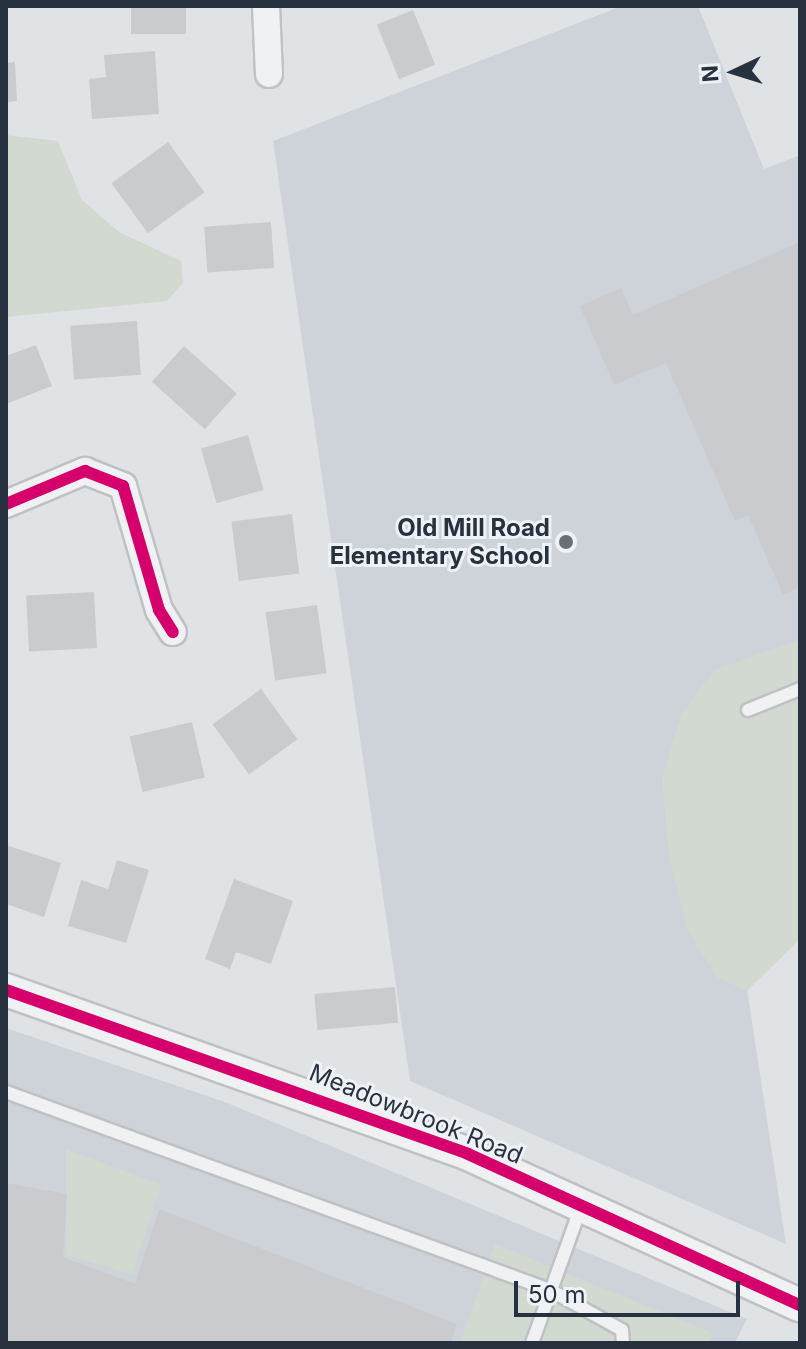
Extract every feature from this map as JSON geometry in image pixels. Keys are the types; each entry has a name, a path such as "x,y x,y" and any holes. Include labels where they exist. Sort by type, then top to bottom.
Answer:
{"street":[{"path":"266,6 269,74"},
{"path":"6,504 85,471 123,486 159,610 173,632"},
{"name":"Meadowbrook Road","path":"6,990 223,1062 581,1206 800,1305"}],"lane":[{"path":"748,710 800,689"},
{"path":"6,1092 550,1290 622,1330 623,1343"},
{"path":"532,1343 581,1206"}],"shaded area":[{"name":"Old Mill Road Elementary School","path":"622,6 698,6 764,169 800,155 800,738 713,767 786,1244 410,1081 273,141"},
{"path":"6,135 58,141 82,200 119,232 181,261 183,283 167,301 6,317"},
{"path":"800,640 800,939 747,991 718,978 687,930 669,855 662,778 682,713 714,670"},
{"path":"6,1028 225,1102 747,1319 735,1343 6,1343"},
{"path":"66,1149 161,1185 132,1274 66,1255"},
{"path":"495,1244 713,1333 708,1343 460,1343"}],"building":[{"path":"131,6 186,6 186,34 131,34"},
{"path":"413,10 435,65 399,79 377,25"},
{"path":"155,51 159,114 92,119 89,79 106,77 104,55"},
{"path":"15,62 17,101 6,102 6,63"},
{"path":"168,142 204,192 148,233 111,183"},
{"path":"271,222 274,268 207,273 204,227"},
{"path":"800,242 800,587 783,595 748,515 735,521 666,363 614,385 580,306 621,288 633,315"},
{"path":"137,321 141,375 74,380 70,326"},
{"path":"36,345 52,386 6,404 6,356"},
{"path":"184,346 237,394 205,429 152,382"},
{"path":"248,435 264,490 217,503 201,449"},
{"path":"292,514 299,574 239,581 231,521"},
{"path":"94,592 97,648 29,651 26,596"},
{"path":"317,605 327,673 275,681 266,612"},
{"path":"261,689 297,739 249,774 212,724"},
{"path":"192,722 205,778 142,792 130,736"},
{"path":"6,845 61,863 44,917 6,904"},
{"path":"117,860 149,870 126,943 68,926 81,880 108,889"},
{"path":"234,879 293,901 271,964 236,952 230,969 205,959"},
{"path":"395,987 398,1023 317,1030 314,994"},
{"path":"6,1183 67,1194 63,1257 135,1284 159,1209 457,1324 450,1343 6,1343"}],"cycle path":[{"path":"6,504 85,471 123,486 159,610 173,632"},
{"path":"6,990 468,1154 800,1305"}],"place":[{"name":"Old Mill Road Elementary School","path":"566,542"}]}
